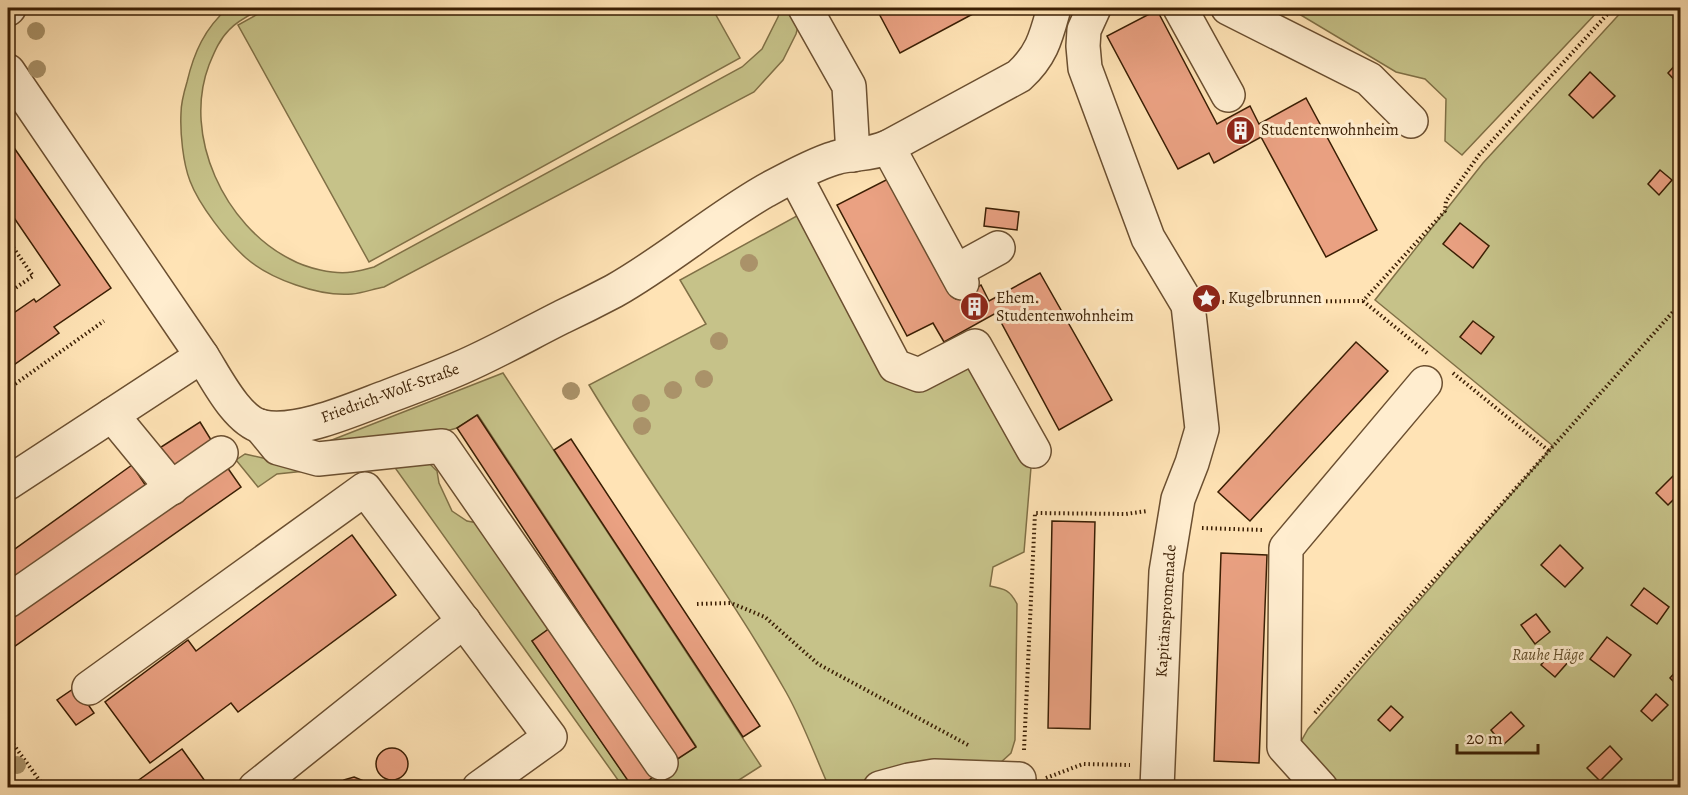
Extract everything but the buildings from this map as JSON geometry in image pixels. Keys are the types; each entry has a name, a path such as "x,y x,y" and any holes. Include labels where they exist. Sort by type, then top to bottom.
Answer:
{"street":[{"path":"805,8 849,86 854,155"},
{"name":"Friedrich-Wolf-Straße","path":"260,426 277,428 302,426 361,407 461,367 614,291 766,190 830,160 876,152 888,147 1019,76 1036,58 1051,20 1089,19 1119,8"},
{"path":"1180,8 1228,95"},
{"path":"1228,8 1369,79 1411,121"},
{"name":"Kapitänspromenade","path":"1089,19 1083,46 1085,67 1148,238 1188,304 1202,429 1175,513 1166,572 1157,777"},
{"path":"8,71 231,401 248,420 260,426 278,448 318,459 442,446 661,763"},
{"path":"888,147 959,277 998,248"},
{"path":"795,176 896,366 919,375 975,346 1034,451"},
{"path":"8,483 202,356"},
{"path":"1321,788 1284,747 1286,548 1430,371"},
{"path":"112,415 172,488"},
{"path":"8,602 221,453"},
{"path":"89,688 365,489 550,737 478,788"},
{"path":"255,788 464,621"},
{"path":"881,787 934,776 1019,783"}],"path":[{"path":"1412,8 1419,11 1449,8"},
{"path":"1217,302 1363,300 1445,211 1446,201 1479,155 1613,8"},
{"path":"8,240 33,276 8,293"},
{"path":"1363,300 1430,371 1549,451"},
{"path":"1284,747 1680,304"},
{"path":"8,389 104,321"},
{"path":"1157,777 1083,764 1031,782 1019,783 1024,752 1035,513 1126,514 1150,510 1300,531"},
{"path":"697,604 731,603 765,617 818,664 976,748"},
{"path":"8,737 45,788"}],"green space":[{"path":"228,8 263,8 241,20 229,30 220,42 209,65 202,92 201,121 206,149 215,176 229,202 246,225 267,244 304,265 329,272 345,273 374,267 742,67 762,49 780,8 803,8 796,34 783,60 754,92 384,287 339,294 325,293 296,285 256,266 222,232 200,201 190,181 182,139 183,98 201,41"},
{"path":"269,8 712,8 740,58 369,262 238,25"},
{"path":"1289,8 1601,8 1462,155 1445,141 1446,99 1425,79 1396,72"},
{"name":"Rauhe Häge","path":"1625,8 1680,8 1680,787 1340,787 1299,745 1308,729 1553,446 1375,300 1483,163"},
{"path":"804,212 894,382 971,361 1032,455 1024,552 993,567 990,586 1006,591 1017,604 1015,740 1011,753 1000,763 879,779 854,787 829,787 798,715 763,653 589,385 706,324 680,280"},
{"path":"503,373 761,766 728,787 638,787 696,746 478,415 457,428 425,437 314,447"},
{"path":"245,454 276,461 423,457 437,471 439,483 452,511 467,521 483,524 550,628 532,641 633,787 623,787 391,462 277,474 258,487 236,460"}],"place":[{"name":"Studentenwohnheim","path":"1240,130"},
{"name":"Kugelbrunnen","path":"1207,298"},
{"name":"Ehem. Studentenwohnheim","path":"975,307"}]}
